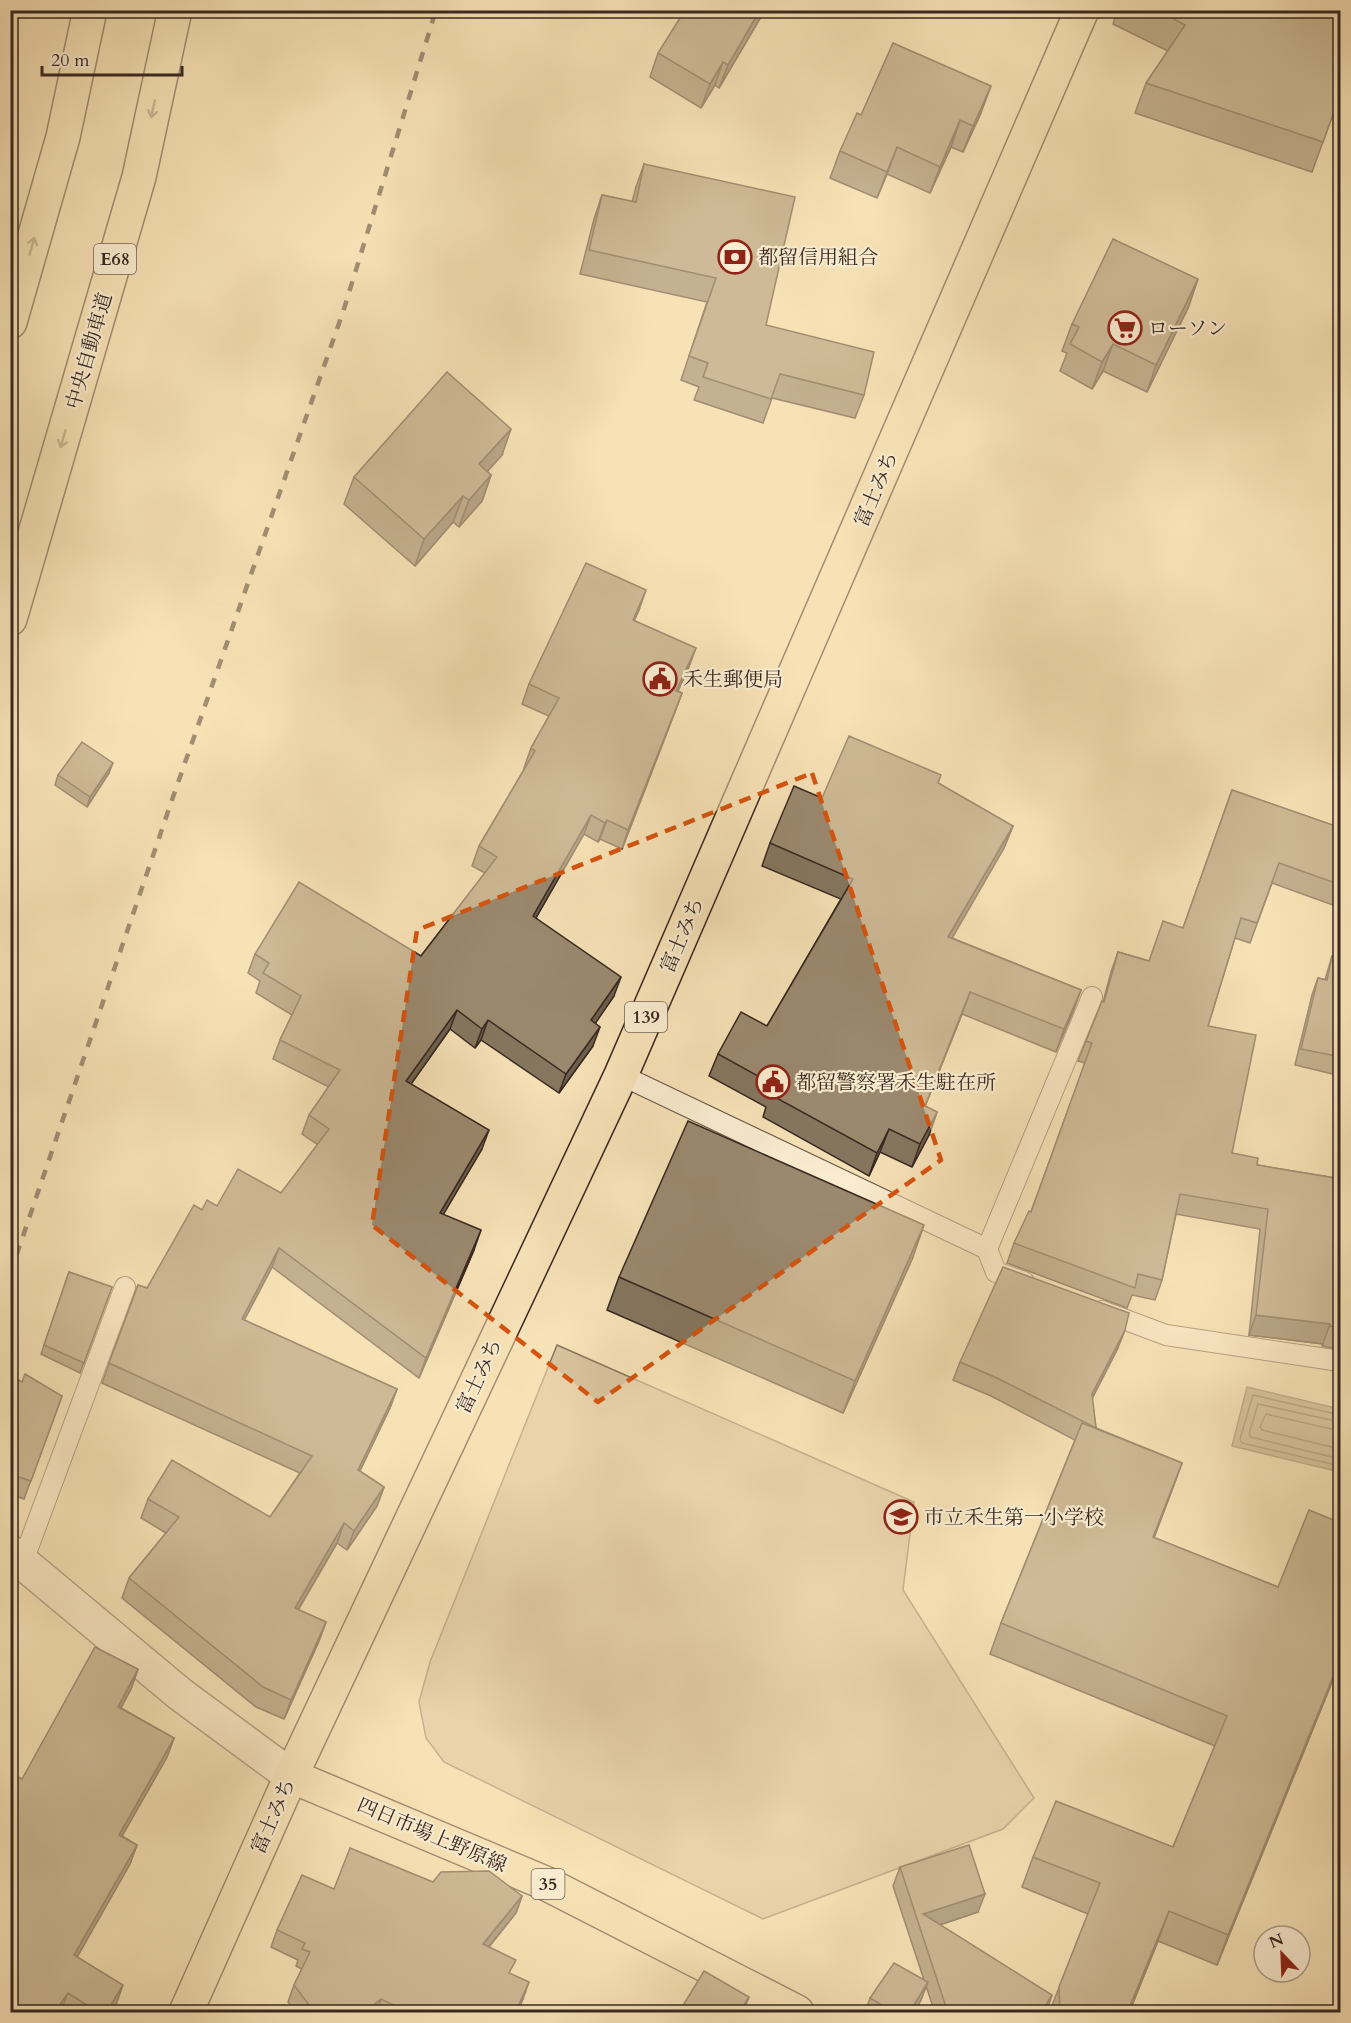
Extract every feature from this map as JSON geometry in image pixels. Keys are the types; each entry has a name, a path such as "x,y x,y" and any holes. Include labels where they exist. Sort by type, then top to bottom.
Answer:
{"main road":[{"path":"10,322 63,136 90,10"},
{"name":"中央自動車道","path":"10,620 139,177 175,10"},
{"name":"富士みち","path":"186,2013 291,1776 621,1075 1082,10"},
{"name":"四日市場上野原線","path":"291,1776 545,1883 797,2013"}],"street":[{"path":"16,1557 180,1694 291,1776"}],"lane":[{"path":"987,1249 1092,998"},
{"path":"621,1075 987,1249 996,1272 1039,1288"},
{"path":"16,1557 125,1287"},
{"path":"1081,1304 1166,1335 1341,1361"}],"highlighted area":[{"path":"812,773 941,1160 598,1402 372,1225 417,930"}],"shaded area":[{"path":"557,1345 914,1502 903,1590 1034,1798 1003,1829 763,1919 444,1762 426,1738 419,1702 430,1662"}],"water":[{"path":"1247,1387 1340,1409 1340,1472 1232,1446"}],"building":[{"path":"685,10 760,10 728,65 723,62 710,84 658,53"},
{"path":"1157,10 1341,10 1341,92 1323,142 1146,83 1185,25"},
{"path":"893,43 991,86 973,126 960,120 940,167 897,147 887,172 840,151 857,113 861,115"},
{"path":"644,164 795,197 766,325 874,352 864,395 780,374 771,399 703,377 708,363 689,356 716,278 589,250 602,195 636,202"},
{"name":"ローソン","path":"1113,239 1198,279 1156,365 1113,344 1102,362 1070,344 1079,327 1072,324"},
{"path":"447,372 511,429 479,464 491,475 469,500 463,496 424,539 354,477"},
{"path":"586,563 646,590 633,620 696,648 676,691 682,693 628,830 607,820 605,823 591,815 533,916 621,977 591,1020 600,1027 566,1074 488,1020 482,1029 457,1010 406,1081 489,1130 440,1213 481,1230 426,1358 279,1248 242,1319 397,1389 358,1470 384,1487 354,1531 344,1523 295,1608 326,1622 291,1700 263,1687 129,1578 179,1517 148,1499 172,1460 270,1517 312,1456 109,1363 138,1285 147,1288 194,1205 202,1210 207,1200 217,1206 238,1169 281,1193 329,1129 309,1115 340,1070 280,1040 301,996 263,973 269,963 255,954 299,882 421,956 497,857 479,846 535,751 531,748 559,698 529,684"},
{"path":"849,736 941,775 938,783 1013,826 948,937 1081,990 1064,1029 970,992 925,1106 937,1112 920,1144 889,1129 877,1153 771,1095 776,1086 718,1054 741,1012 767,1026 853,879 770,843 794,786 822,798"},
{"path":"82,742 113,763 90,797 58,775"},
{"path":"1232,790 1341,828 1341,885 1279,863 1257,923 1241,918 1208,1026 1256,1035 1232,1153 1258,1158 1257,1165 1341,1179 1341,1328 1330,1326 1330,1324 1256,1315 1268,1209 1180,1194 1162,1280 1138,1274 1135,1288 1014,1243 1029,1211 1031,1212 1092,1043 1086,1041 1102,1001 1104,1002 1118,952 1149,961 1163,921 1183,928"},
{"path":"1332,956 1341,958 1341,1057 1301,1049 1318,978 1327,980"},
{"path":"688,1121 924,1225 855,1381 619,1277"},
{"path":"1003,1267 1129,1313 1125,1330 1092,1394 1096,1428 960,1362"},
{"path":"69,1272 112,1287 84,1363 44,1345"},
{"path":"25,1374 62,1396 31,1481 10,1474 10,1404 19,1380 22,1382"},
{"path":"1082,1423 1182,1463 1153,1537 1278,1587 1309,1510 1341,1523 1341,1657 1228,1935 1169,1911 1127,2013 1060,2013 1059,1987 1100,1883 1033,1857 1056,1801 1173,1847 1227,1716 1001,1623"},
{"path":"95,1647 138,1669 118,1707 174,1738 119,1835 137,1845 74,1955 123,1985 106,2013 99,2013 68,1993 54,2013 10,2013 10,1782 14,1775 22,1779"},
{"path":"969,1845 985,1894 923,1914 1052,1995 1041,2013 948,2013 900,1867"},
{"path":"350,1848 433,1882 441,1872 489,1871 522,1896 483,1944 516,1960 509,1973 529,1982 515,2013 411,2013 381,1999 363,2013 315,2013 294,1985 310,1952 302,1949 305,1943 277,1930 302,1875 334,1889"},
{"path":"894,1963 928,1982 909,2013 895,2013 870,1998"},
{"path":"704,1971 749,1997 739,2013 679,2012"}],"railway":[{"path":"10,1274 173,797 343,312 436,10"}],"place":[{"name":"都留信用組合","path":"735,257"},
{"name":"ローソン","path":"1125,328"},
{"name":"禾生郵便局","path":"660,679"},
{"name":"都留警察署禾生駐在所","path":"773,1082"},
{"name":"市立禾生第一小学校","path":"901,1517"}]}
